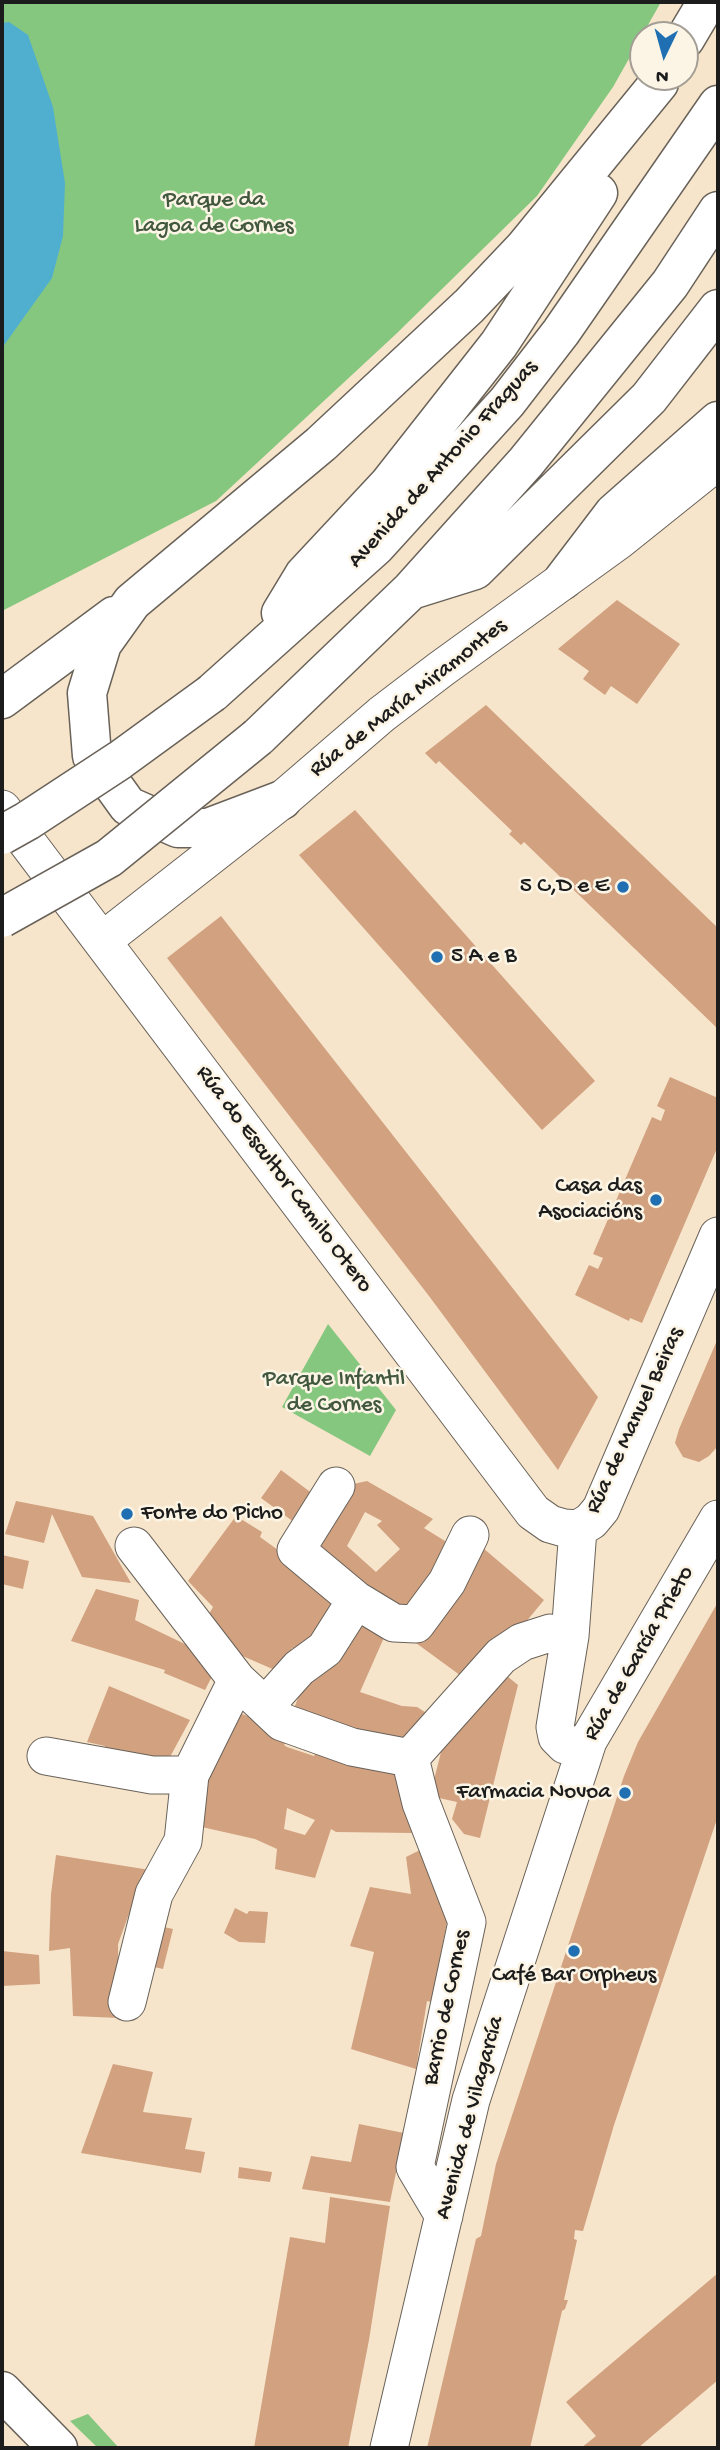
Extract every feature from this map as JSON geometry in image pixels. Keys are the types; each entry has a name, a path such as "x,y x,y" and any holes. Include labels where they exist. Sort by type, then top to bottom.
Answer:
{"main road":[{"path":"695,21 706,2"},
{"path":"2,699 132,602 321,444 470,306 525,247 651,91"},
{"path":"260,648 304,575 389,484 506,333 630,140 654,91"},
{"name":"Avenida de Antonio Fraguas","path":"2,835 120,760 212,693 376,546 507,402 561,332 718,105"},
{"path":"2,918 109,858 258,737 411,590 526,463 670,284 718,211"},
{"path":"411,590 475,570 649,398 718,309"},
{"path":"563,580 614,513 718,421"},
{"path":"132,602 102,644 87,693 92,756 128,806 177,828 208,828 282,800"},
{"path":"2,2391 58,2448"}],"street":[{"name":"Rúa de María Miramontes","path":"102,942 282,800 402,699 618,541 718,461"},
{"name":"Rúa do Escultor Camilo Otero","path":"2,809 533,1512 550,1524 578,1529"},
{"name":"Rúa de Manuel Beiras","path":"588,1741 575,1746 565,1745 557,1737 555,1727 570,1636 578,1529 592,1521 600,1509 718,1236"},
{"path":"336,1486 296,1550 356,1600 394,1623 416,1624 447,1582 470,1535"},
{"name":"Rúa de García Prieto","path":"570,1793 588,1741 718,1519"},
{"path":"134,1546 237,1680 282,1722 352,1747 410,1758 501,1656 522,1642 550,1633 570,1636"},
{"path":"265,1706 299,1668 325,1649 356,1600"},
{"path":"127,2002 154,1894 183,1841 190,1775 237,1680"},
{"path":"46,1756 152,1775 190,1775"},
{"name":"Barrio de Cornes","path":"410,1758 421,1803 467,1922 415,2166 444,2217"},
{"name":"Avenida de Vilagarcía","path":"388,2448 471,2100 570,1793"}],"green space":[{"name":"Parque da Lagoa de Cornes","path":"2,2 661,2 650,21 629,21 629,59 613,87 537,196 395,335 216,501 2,611"},
{"name":"Parque Infantil de Cornes","path":"328,1324 396,1410 370,1456 282,1407"},
{"path":"88,2414 119,2448 98,2448 70,2421"}],"water":[{"path":"9,22 28,35 53,107 65,183 63,236 52,278 2,348 2,23"}],"building":[{"path":"617,600 680,644 637,704 611,686 605,695 583,679 589,671 558,649"},
{"name":"5 C,D e E","path":"486,705 718,928 718,1029 524,842 521,845 509,834 512,831 439,761 436,764 425,753"},
{"name":"5 A e B","path":"355,810 595,1081 542,1130 299,855"},
{"path":"221,916 598,1397 558,1470 429,1296 167,958"},
{"name":"Casa das Asociacións","path":"670,1077 718,1098 718,1146 642,1323 630,1318 629,1321 575,1295 589,1265 598,1269 603,1258 593,1254 652,1117 661,1121 665,1110 657,1106"},
{"path":"718,1338 718,1446 699,1462 683,1457 675,1443"},
{"path":"281,1470 317,1497 298,1525 261,1498"},
{"path":"367,1481 433,1519 424,1528 453,1546 402,1612 312,1551 349,1485","holes":["365,1512 382,1521 377,1525 400,1549 376,1572 347,1546"]},
{"path":"16,1501 93,1516 131,1583 82,1577 52,1514 44,1543 5,1534"},
{"path":"236,1516 262,1532 260,1537 346,1599 299,1653 292,1648 284,1674 231,1651 205,1621 213,1607 188,1581"},
{"path":"476,1542 544,1600 502,1651 468,1681 416,1643"},
{"path":"2,1555 29,1561 23,1589 2,1584"},
{"path":"96,1589 139,1600 135,1620 220,1661 205,1690 164,1673 165,1670 71,1641"},
{"path":"718,1602 718,1816 614,2125 583,2231 575,2230 574,2239 577,2240 564,2300 568,2300 562,2311 530,2448 427,2448 476,2239 481,2236 496,2164 624,1776 638,1742"},
{"path":"365,1622 386,1633 360,1692 402,1706 417,1707 436,1719 408,1738 356,1737 292,1714 305,1679 345,1630"},
{"path":"496,1667 518,1685 480,1838 464,1834 452,1819 457,1802 430,1796 442,1748"},
{"path":"109,1686 190,1720 164,1768 102,1754 105,1746 87,1742"},
{"path":"234,1711 277,1727 288,1739 284,1745 287,1747 314,1756 319,1746 394,1770 415,1826 412,1833 336,1832 331,1829 315,1878 275,1869 277,1849 255,1839 193,1825 221,1732","holes":["287,1808 315,1820 305,1835 284,1829"]},
{"path":"434,1843 450,1907 431,2002 427,2001 416,2069 351,2049 374,1952 350,1946 370,1887 411,1894 406,1857"},
{"path":"56,1855 150,1870 133,1903 118,1944 119,2018 73,2016 70,1948 49,1951 51,1894"},
{"path":"235,1908 247,1914 249,1911 268,1912 265,1943 239,1942 224,1933"},
{"path":"159,1926 173,1929 163,1969 150,1966"},
{"path":"2,1951 39,1955 40,1984 2,1986"},
{"path":"113,2064 153,2072 143,2112 192,2118 185,2149 205,2152 201,2173 81,2153"},
{"path":"359,2124 404,2133 390,2202 302,2189 311,2156 351,2162"},
{"path":"239,2167 272,2172 270,2182 238,2178"},
{"path":"330,2197 390,2206 369,2340 348,2448 254,2448 290,2237 325,2243"},
{"path":"718,2273 718,2380 638,2448 581,2448 596,2436 566,2402"}],"place":[{"name":"5 C,D e E","path":"623,887"},
{"name":"5 A e B","path":"437,957"},
{"name":"Casa das Asociacións","path":"656,1200"},
{"name":"Fonte do Picho","path":"127,1514"},
{"name":"Farmacia Novoa","path":"625,1793"},
{"name":"Café Bar Orpheus","path":"574,1951"}]}
